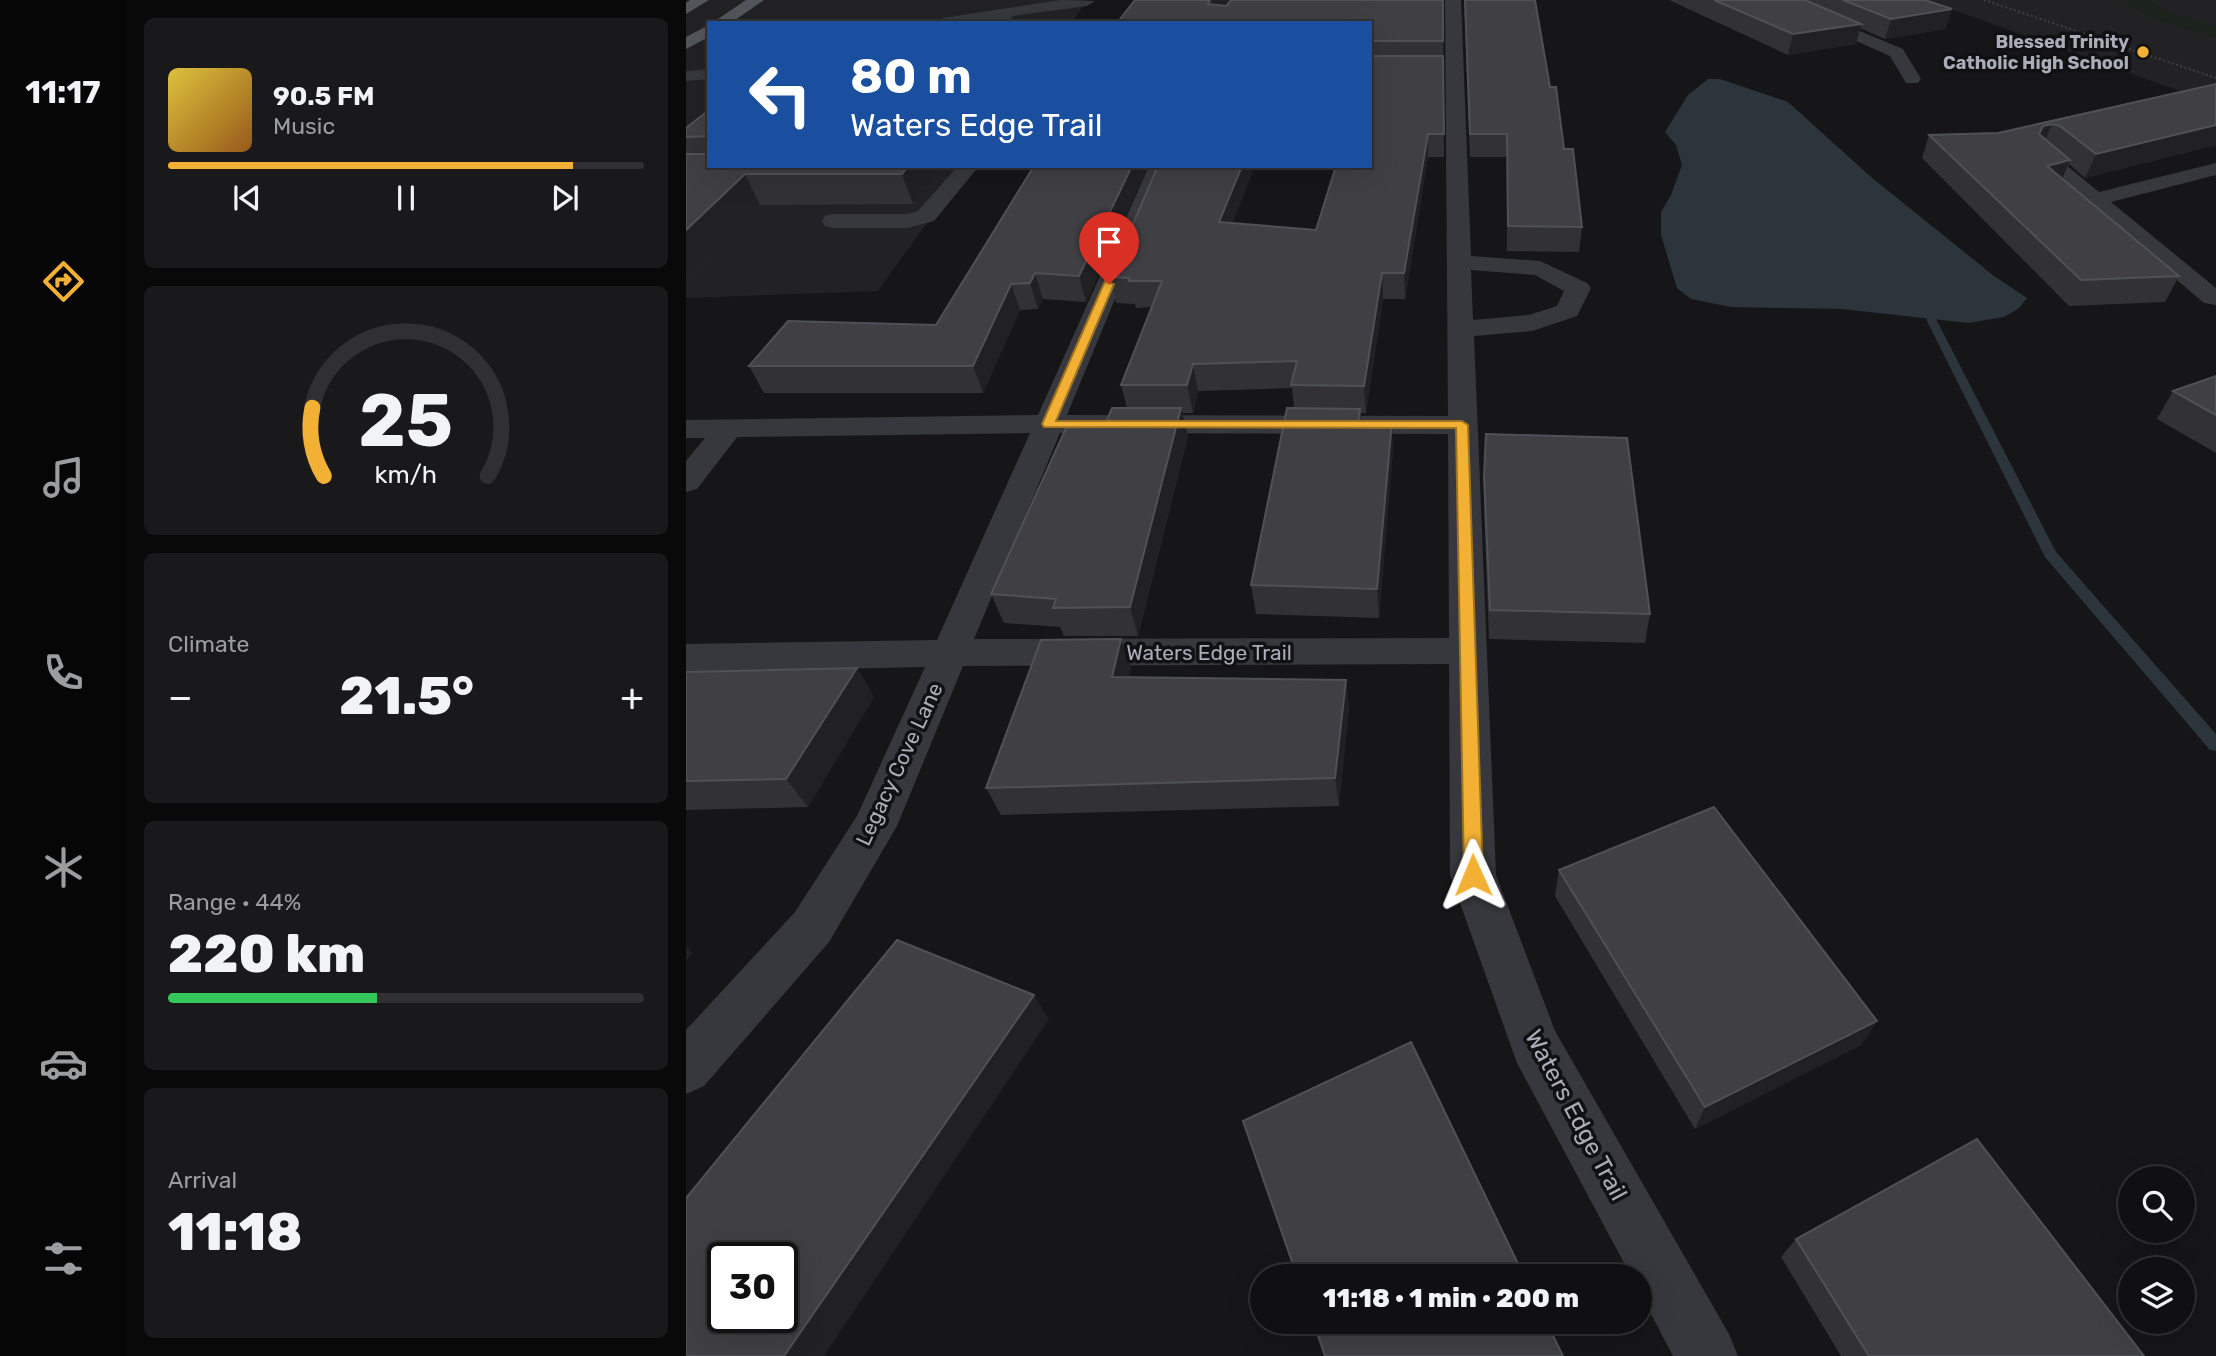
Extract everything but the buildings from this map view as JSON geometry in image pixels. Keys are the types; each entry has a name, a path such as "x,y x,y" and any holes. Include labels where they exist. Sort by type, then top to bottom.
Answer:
{"main road":[{"path":"686,9 701,0"},
{"path":"723,21 756,0"},
{"path":"686,44 707,31"}],"street":[{"name":"Waters Edge Trail","path":"1453,0 1448,69 1459,262 1473,875 1535,1045 1707,1356"},
{"path":"1772,0 1896,53 1912,79"},
{"path":"963,21 1086,5"},
{"path":"686,76 707,74"},
{"path":"2042,155 2213,298"},
{"path":"833,221 908,220 926,216 967,168"},
{"path":"949,653 1159,168"},
{"path":"2096,199 2216,169"},
{"path":"1459,262 1540,268 1578,289 1568,311 1532,323 1460,329"},
{"path":"2184,273 2216,269"},
{"path":"686,429 1048,424 1462,425"},
{"path":"686,482 728,429"},
{"name":"Waters Edge Trail","path":"686,657 1468,651"},
{"name":"Legacy Cove Lane","path":"686,1068 812,927 874,826 949,653"}],"path":[{"path":"1984,0 2216,78"},
{"path":"1989,0 1996,4"}],"shaded area":[{"path":"686,0 1087,0 1072,21 707,21 707,168 967,168 878,291 686,298"},
{"name":"Blessed Trinity Catholic High School","path":"1925,0 2216,0 2216,104"},
{"path":"2119,0 2147,0 2169,12 2216,27 2216,38 2155,19"},
{"path":"1708,79 1720,79 1788,102 1871,177 1994,276 2027,298 2018,309 2004,317 1968,323 1842,309 1731,307 1691,299 1677,288 1661,235 1661,212 1671,195 1682,165 1676,145 1665,132 1688,95"}],"waterway":[{"path":"1931,319 2050,554 2216,745"}],"place":[{"name":"Blessed Trinity Catholic High School","path":"2143,52"}],"route":[{"path":"1109,284 1048,424 1462,425 1473,875"}]}
